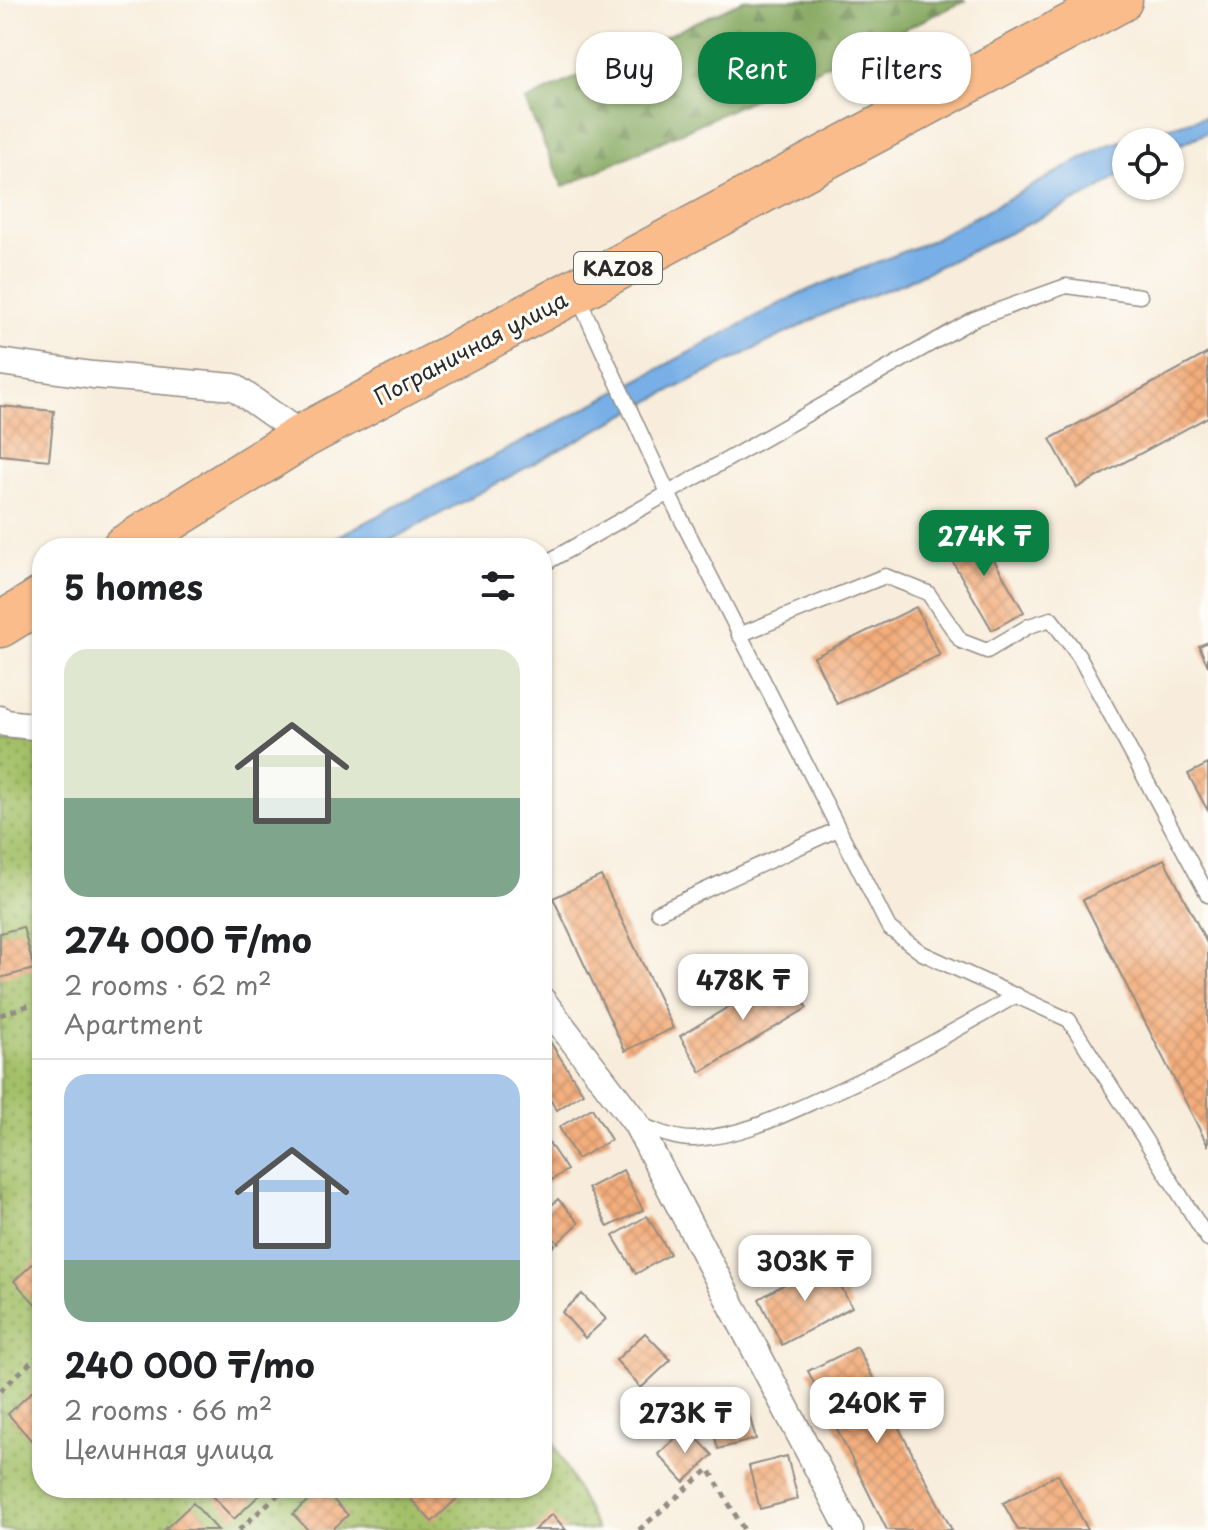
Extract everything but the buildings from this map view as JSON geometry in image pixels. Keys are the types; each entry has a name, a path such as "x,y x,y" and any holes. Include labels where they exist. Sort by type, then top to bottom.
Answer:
{"highway":[{"name":"Пограничная улица","path":"140,538 303,436 1120,0"},
{"path":"0,625 32,605"}],"street":[{"path":"0,362 93,375 234,387 303,436"},
{"path":"0,719 32,729"},
{"path":"552,1013 636,1123 850,1530"}],"lane":[{"path":"552,559 974,319 1066,286 1140,296"},
{"path":"575,291 669,495 889,928 922,953 1069,1020 1208,1239"},
{"path":"739,635 885,576 928,593 961,641 987,651 1029,626 1051,619 1079,656 1208,895"},
{"path":"658,912 838,829"},
{"path":"636,1123 692,1139 747,1131 847,1087 1017,995"}],"path":[{"path":"0,1015 32,1004"},
{"path":"552,1246 555,1243"},
{"path":"0,1391 32,1361"},
{"path":"639,1530 709,1469 744,1530"},
{"path":"239,1530 274,1498"}],"green space":[{"path":"744,0 967,0 898,32 832,32 832,62 816,70 816,32 698,32 698,104 742,104 563,187 525,101 576,77 576,104 682,104 682,32 675,32"},
{"path":"0,741 32,742 32,1498 552,1498 552,1439 597,1530 0,1530"}],"water":[{"path":"1208,116 1208,132 1184,143 1184,128 1167,128"},
{"path":"1112,144 1112,180 1096,191 903,283 831,311 662,395 395,538 334,538 541,432 798,294 928,242"}]}
